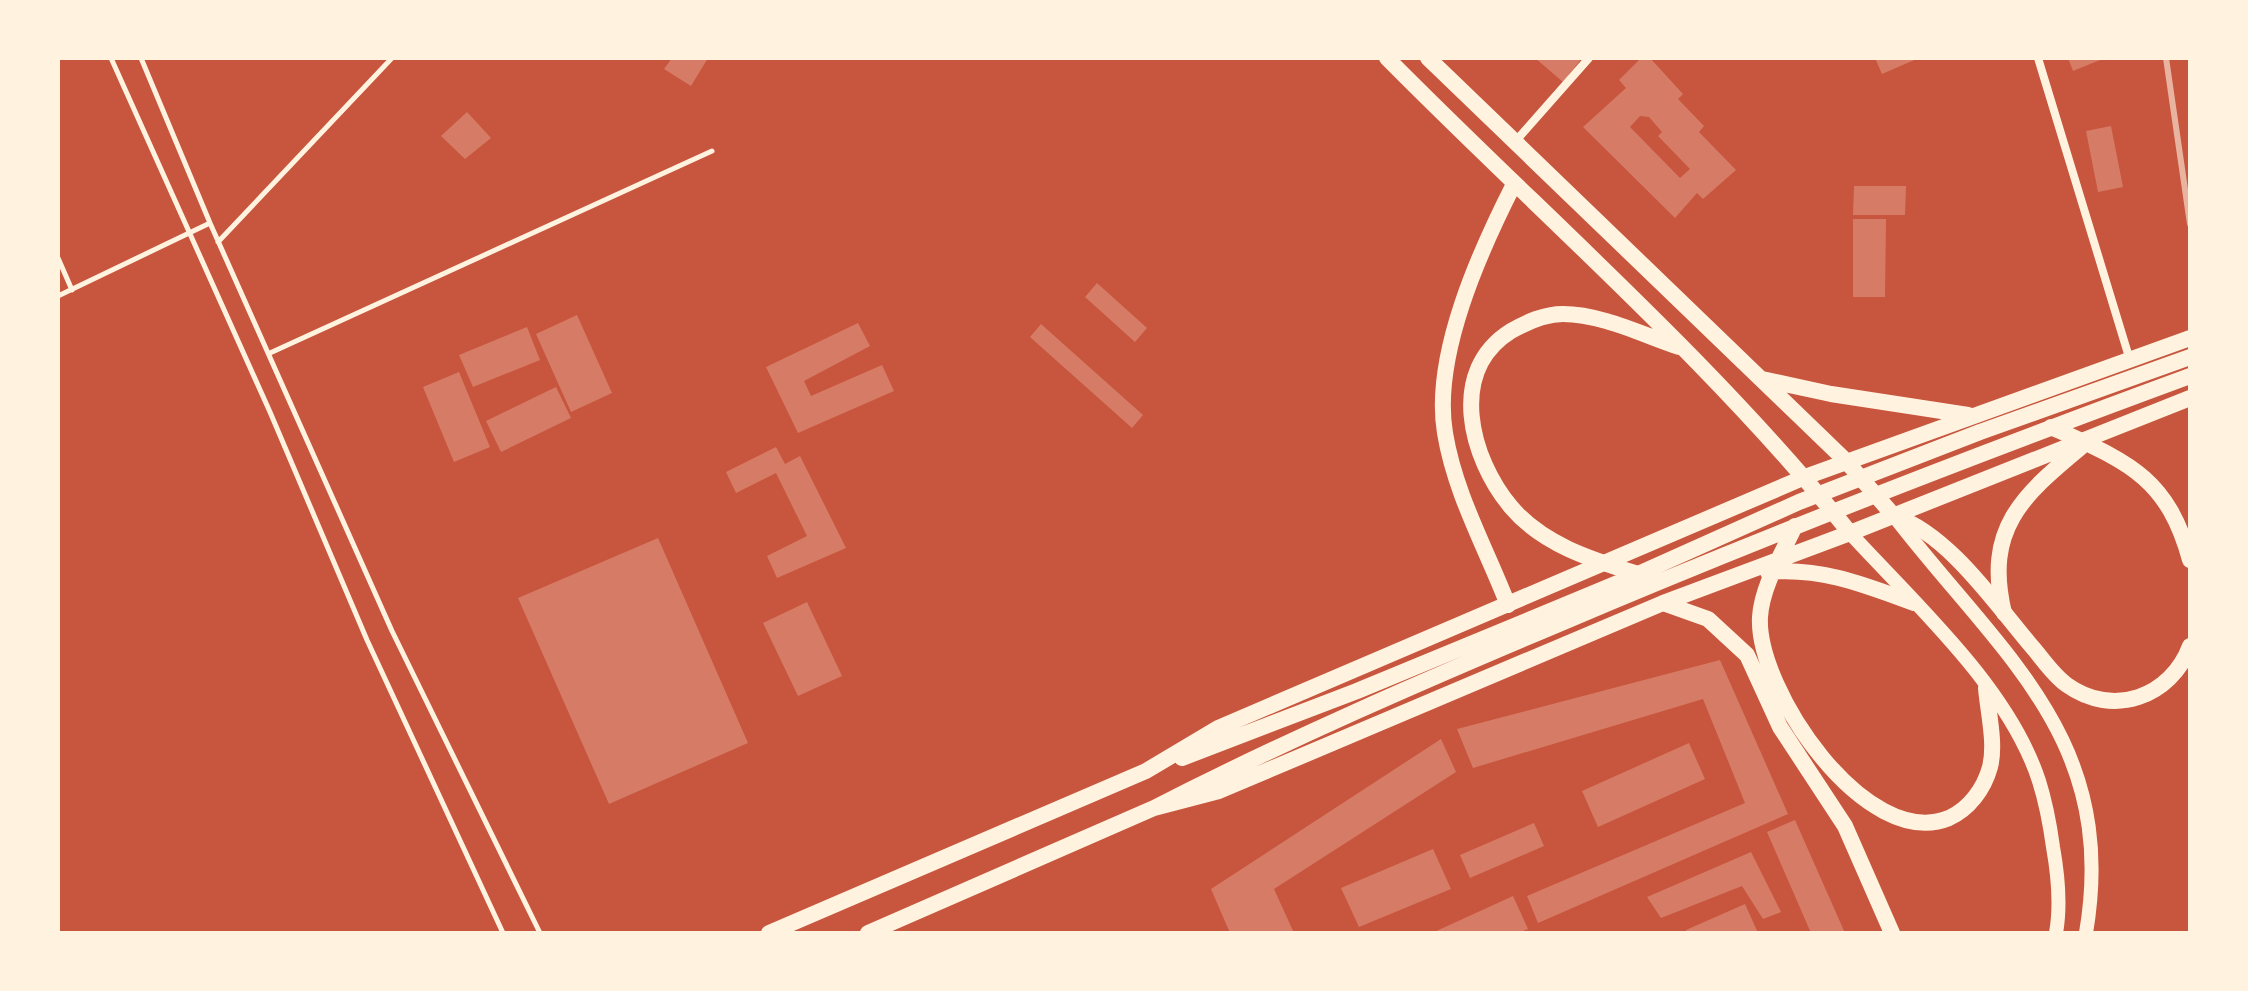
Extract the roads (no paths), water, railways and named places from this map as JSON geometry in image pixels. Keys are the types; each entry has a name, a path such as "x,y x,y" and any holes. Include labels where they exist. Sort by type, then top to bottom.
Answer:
{"main road":[{"path":"1387,58 1683,348 1805,477 1986,688 2008,717 2039,780 2057,867 2056,933"},
{"path":"1428,58 1846,461 2005,647 2065,744 2079,779 2095,857 2086,933"},
{"path":"1508,605 1462,495 1445,432 1444,387 1460,309 1487,237 1514,184"},
{"path":"1638,574 1578,554 1524,520 1494,483 1479,455 1473,432 1473,386 1477,370 1500,338 1539,318 1560,314 1582,315 1683,348"},
{"path":"1146,771 1218,728 1805,477 2129,357 2190,338"},
{"path":"868,933 1154,808 1438,667 1638,574 1879,470 2190,357"},
{"path":"769,933 1146,771 1438,667 1795,526 2190,376"},
{"path":"1759,378 1831,394 1969,416"},
{"path":"1154,808 1219,791 1663,603 1894,516 2190,398"},
{"path":"2051,427 2117,458 2163,496 2179,521 2190,560"},
{"path":"2004,613 1998,586 2000,550 2014,510 2094,436"},
{"path":"1894,516 1912,522 1927,533 2004,613 2064,684 2087,697 2133,700 2154,693 2183,665 2190,646"},
{"path":"1795,526 1767,587 1760,616 1762,640 1785,702 1803,732 1850,787 1901,819 1922,823 1958,814 1971,802 1991,765 1986,688"},
{"path":"1739,575 1792,570 1826,573 1914,603"},
{"path":"1663,603 1708,619 1747,655 1780,727 1845,826 1892,933"}],"street":[{"path":"1514,143 1589,58"},
{"path":"2038,58 2129,357"}],"lane":[{"path":"111,58 270,412 367,640 503,933"},
{"path":"141,58 218,242 392,631 540,933"},
{"path":"218,242 392,58"},
{"path":"270,353 712,151"},
{"path":"58,296 210,223"},
{"path":"58,258 72,290"}],"railway":[{"path":"2166,58 2190,224"}]}
